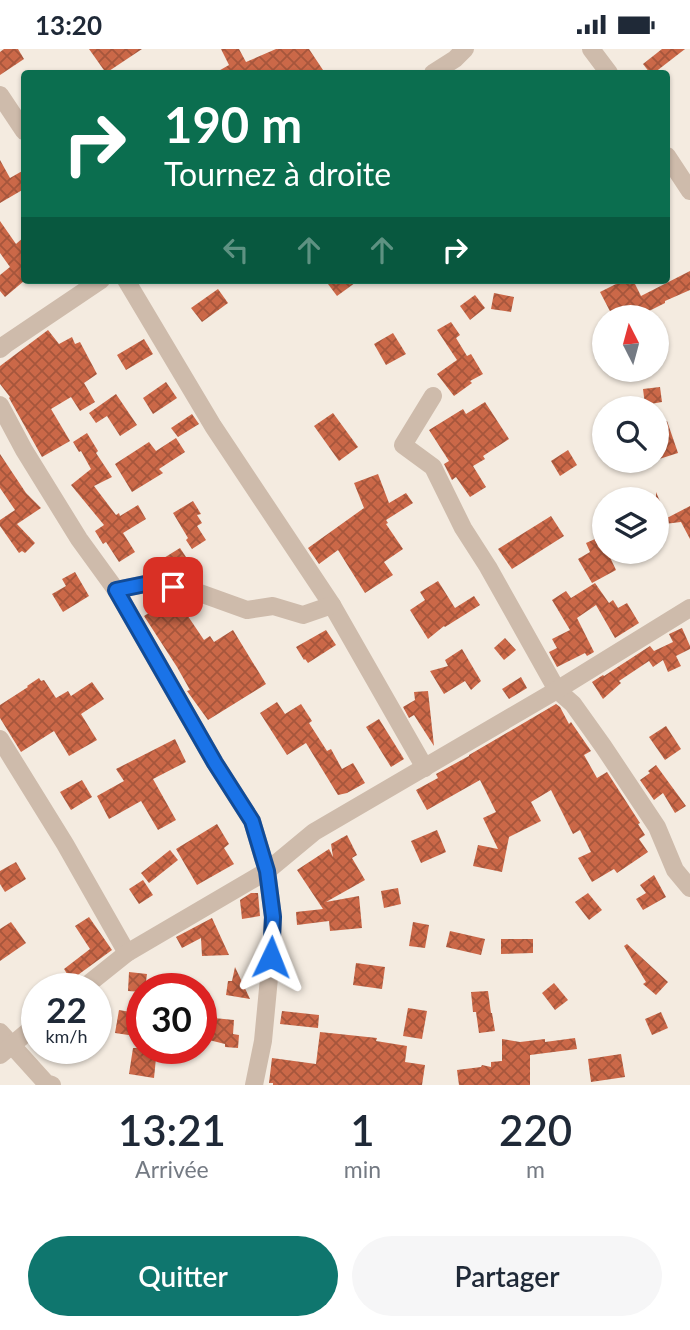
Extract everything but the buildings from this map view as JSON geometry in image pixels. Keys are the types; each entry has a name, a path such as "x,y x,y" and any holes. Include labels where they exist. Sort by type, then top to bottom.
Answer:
{"street":[{"path":"438,70 465,49"},
{"path":"591,49 606,70"},
{"path":"0,95 21,126"},
{"path":"670,161 690,191"},
{"path":"0,349 95,284"},
{"path":"128,284 213,426 332,605 425,768"},
{"path":"433,397 403,445 433,467 463,528 557,690 573,704 603,746 657,827 675,870 690,888"},
{"path":"0,405 73,530 116,590 215,763 252,821 267,871 273,917 263,1041 254,1085"},
{"path":"116,590 150,583 197,592 247,610 273,606 303,615 332,605"},
{"path":"102,973 127,953 267,871 314,832 557,690 690,608"},
{"path":"0,739 65,844 127,953"},
{"path":"21,1034 4,1044 46,1083 52,1085"}],"route":[{"path":"173,587 150,583 116,590 215,763 252,821 267,871 273,917 271,957"}]}
